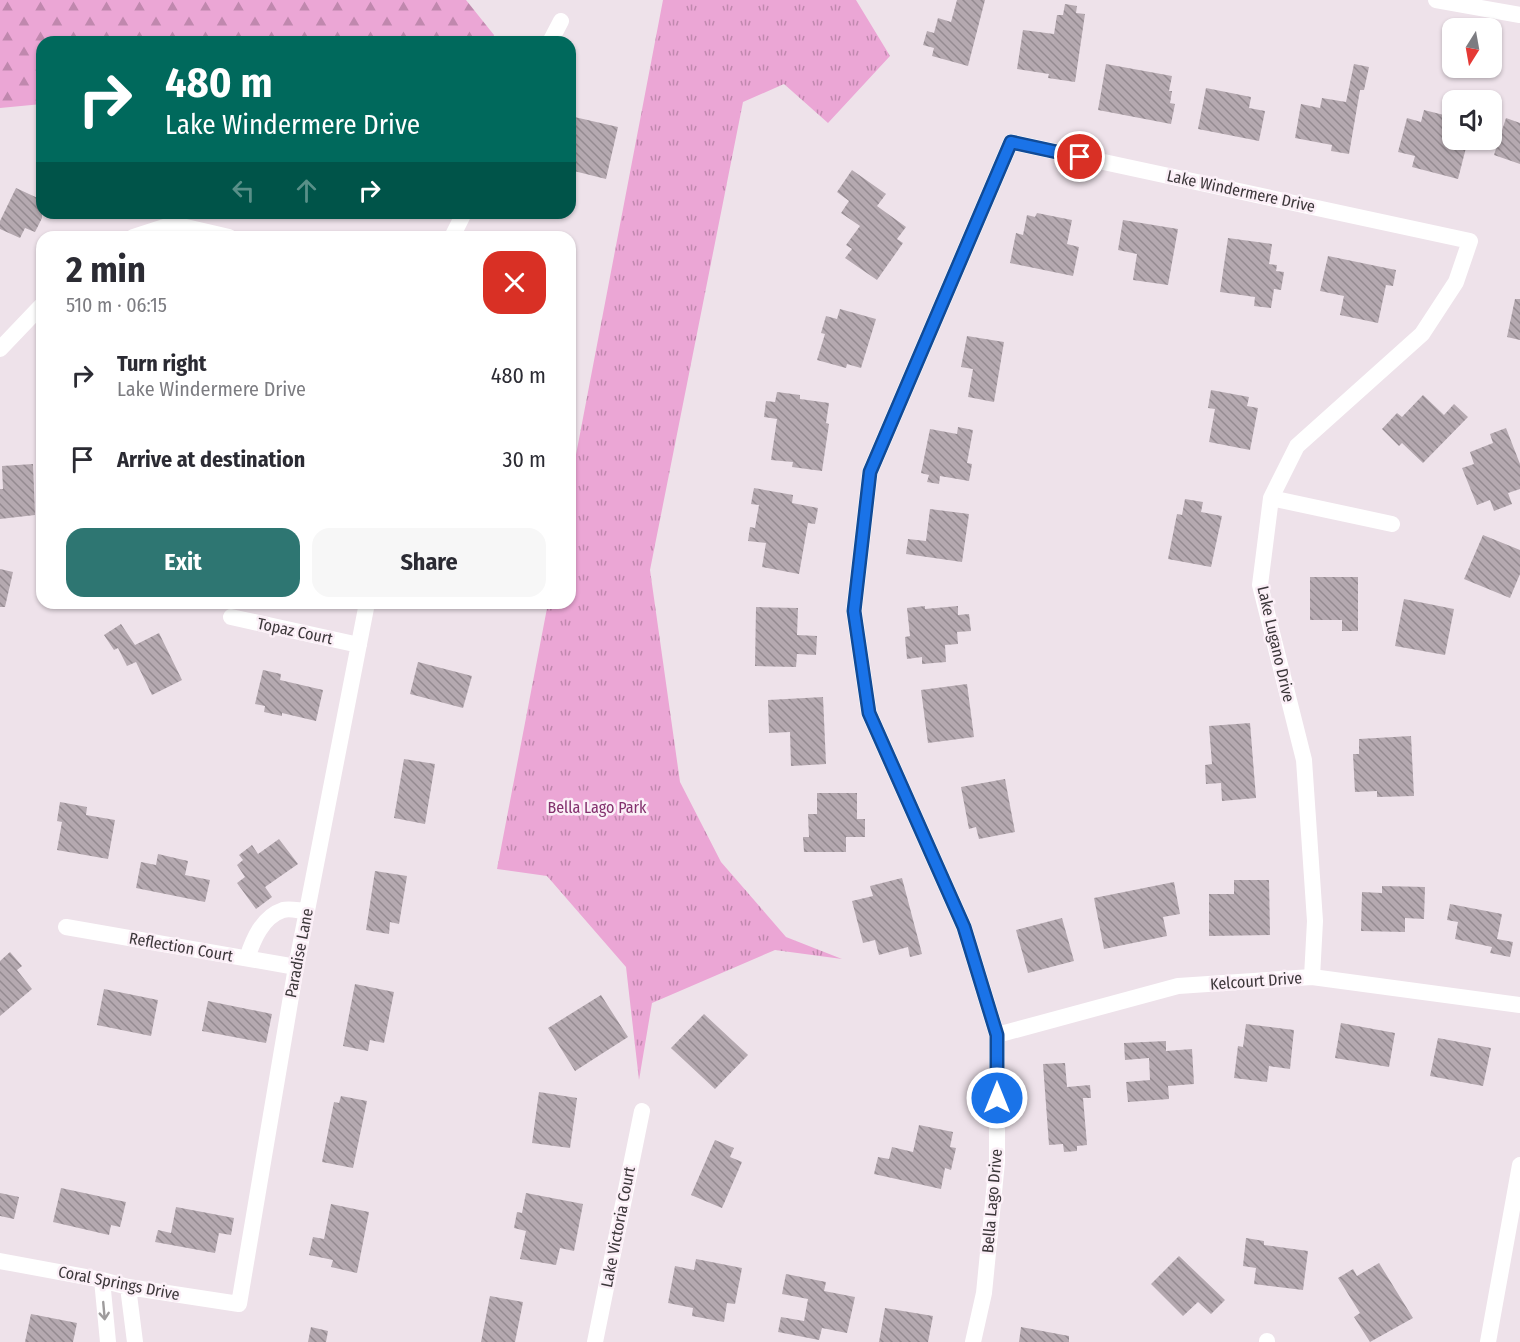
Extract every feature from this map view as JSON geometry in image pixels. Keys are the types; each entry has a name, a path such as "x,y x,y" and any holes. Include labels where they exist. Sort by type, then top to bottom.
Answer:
{"street":[{"path":"1436,0 1520,15"},
{"path":"553,36 561,21"},
{"name":"Lake Windermere Drive","path":"1011,142 1470,241"},
{"name":"Bella Lago Drive","path":"973,1342 984,1293 997,1161 997,1035 964,927 869,713 854,611 870,472 1011,142"},
{"path":"151,231 173,224 203,231"},
{"name":"Lake Lugano Drive","path":"1312,977 1315,921 1304,760 1260,585 1271,498 1297,446 1422,334 1456,282 1470,241"},
{"path":"0,349 36,311"},
{"path":"1271,498 1392,524"},
{"name":"Paradise Lane","path":"238,1304 296,967 366,609"},
{"name":"Topaz Court","path":"231,617 359,645"},
{"path":"247,958 261,927 273,915 285,910 307,911"},
{"name":"Reflection Court","path":"66,927 296,967"},
{"name":"Kelcourt Drive","path":"997,1035 1178,986 1312,977 1520,1005"},
{"name":"Lake Victoria Court","path":"595,1342 642,1111"},
{"path":"1488,1342 1520,1165"},
{"name":"Coral Springs Drive","path":"0,1261 128,1287 238,1304"},
{"path":"102,1280 108,1342"},
{"path":"128,1287 135,1342"}],"green space":[{"path":"0,0 466,0 494,35 36,36 36,105 0,108"},
{"name":"Bella Lago Park","path":"663,0 856,0 890,56 828,123 784,84 743,102 650,570 680,782 721,862 786,937 842,959 775,950 652,1003 639,1080 626,967 547,876 497,869 547,609 576,609 576,455"}],"building":[{"path":"957,0 985,0 968,66 932,56 934,48 923,45 927,31 934,33 938,18 951,22"},
{"path":"1065,4 1077,6 1076,13 1085,14 1075,82 1048,78 1049,74 1017,69 1023,30 1054,34 1057,15 1063,15"},
{"path":"1106,64 1172,76 1169,91 1172,91 1170,103 1175,104 1171,124 1098,110"},
{"path":"1354,64 1369,67 1364,90 1360,90 1349,154 1331,151 1332,145 1295,138 1301,104 1320,108 1322,98 1346,102"},
{"path":"1206,88 1251,97 1249,108 1265,111 1259,141 1198,129"},
{"path":"1424,110 1442,114 1442,150 1465,150 1458,179 1412,167 1415,156 1398,152 1407,118 1421,122"},
{"path":"576,117 618,127 606,179 576,172"},
{"path":"1506,118 1520,123 1520,164 1494,155 1496,150 1502,150 1502,130"},
{"path":"852,170 886,194 877,206 906,227 897,239 903,243 877,280 845,258 852,249 846,245 860,226 841,213 849,201 837,192"},
{"path":"16,188 36,197 36,219 42,219 35,232 25,228 20,238 0,229 0,221"},
{"path":"1037,213 1072,220 1067,244 1079,247 1073,276 1010,263 1016,233 1023,235 1027,215 1035,217"},
{"path":"1123,220 1178,229 1168,285 1133,280 1137,254 1118,250"},
{"path":"1228,238 1272,244 1269,264 1277,265 1276,271 1284,272 1281,290 1274,289 1271,308 1254,306 1255,297 1220,292"},
{"path":"1328,256 1396,270 1393,286 1386,285 1378,323 1340,315 1344,296 1320,291"},
{"path":"1515,299 1520,299 1520,340 1507,337"},
{"path":"840,309 876,319 861,368 847,364 846,368 817,360 825,334 821,333 826,316 837,319"},
{"path":"967,336 1004,342 994,402 968,397 973,369 961,367"},
{"path":"1211,390 1249,397 1247,406 1258,408 1250,450 1209,442 1215,409 1208,408"},
{"path":"777,392 800,395 800,399 829,403 826,423 829,424 822,471 792,467 793,462 771,460 777,419 764,417 766,401 775,402"},
{"path":"1423,395 1444,415 1454,404 1468,417 1423,463 1402,443 1399,446 1382,429 1397,413 1402,417"},
{"path":"958,427 973,430 967,463 972,464 969,481 940,476 939,484 927,482 929,475 921,473 930,429 957,434"},
{"path":"1506,428 1520,464 1520,489 1508,493 1512,504 1494,511 1490,500 1477,505 1462,468 1474,464 1470,452 1493,443 1490,434"},
{"path":"33,464 35,515 0,519 0,489 3,489 2,466"},
{"path":"754,488 793,495 792,503 818,508 815,524 808,523 799,574 762,567 766,543 748,541 750,527 755,528 759,505 751,504"},
{"path":"1185,499 1203,502 1201,512 1222,516 1211,567 1168,559 1177,514 1182,515"},
{"path":"930,509 969,514 962,562 906,554 908,539 926,541"},
{"path":"1483,535 1520,550 1520,574 1510,598 1464,579"},
{"path":"0,569 13,572 5,607 0,607"},
{"path":"1310,577 1358,577 1358,631 1342,631 1342,620 1310,620"},
{"path":"1404,599 1454,609 1445,655 1395,646"},
{"path":"925,606 925,609 958,606 958,615 969,614 971,631 957,632 958,644 945,645 946,662 922,664 922,657 907,659 905,637 910,636 907,608"},
{"path":"756,607 798,608 797,635 817,636 816,655 797,654 796,667 755,666"},
{"path":"121,624 135,645 159,633 182,680 152,695 136,662 127,666 118,648 114,650 104,635"},
{"path":"418,662 472,676 463,708 410,694"},
{"path":"263,670 281,674 280,680 323,690 316,721 282,713 282,716 264,712 265,706 255,704"},
{"path":"967,684 974,737 928,743 921,690"},
{"path":"823,697 826,764 791,766 790,732 769,733 768,700"},
{"path":"1250,723 1256,798 1222,801 1221,783 1206,784 1205,765 1212,764 1209,726"},
{"path":"1411,736 1414,796 1377,797 1377,791 1355,792 1353,754 1359,754 1359,739"},
{"path":"404,759 435,764 425,824 394,818"},
{"path":"1005,779 1015,832 979,839 976,827 969,829 961,787"},
{"path":"817,793 857,793 857,819 865,819 865,837 846,837 846,852 804,852 803,837 809,837 808,814 817,814"},
{"path":"60,802 87,807 86,815 115,820 108,859 57,850 62,822 57,821"},
{"path":"279,839 298,864 265,887 272,897 256,909 237,883 245,877 237,865 243,860 239,855 252,845 258,854"},
{"path":"158,854 188,861 185,875 210,880 205,902 136,888 141,862 156,865"},
{"path":"375,871 407,876 399,924 390,922 389,934 366,930"},
{"path":"902,878 922,954 910,957 908,947 879,955 875,940 863,943 852,901 873,896 870,886"},
{"path":"1234,880 1269,880 1270,935 1209,936 1209,894 1234,894"},
{"path":"1174,882 1180,914 1163,917 1167,936 1104,949 1094,898"},
{"path":"1382,886 1425,887 1424,919 1405,918 1405,932 1361,931 1362,892 1382,893"},
{"path":"1450,904 1502,914 1497,939 1513,942 1510,957 1490,953 1492,947 1455,939 1458,922 1447,920"},
{"path":"1062,918 1074,961 1028,973 1016,930"},
{"path":"10,952 22,966 17,970 32,989 0,1016 0,961"},
{"path":"355,984 394,992 384,1043 370,1040 368,1051 343,1046"},
{"path":"104,989 158,1000 151,1036 97,1025"},
{"path":"601,995 628,1037 575,1071 548,1028"},
{"path":"208,1001 272,1014 266,1043 202,1031"},
{"path":"704,1014 748,1055 715,1089 671,1048"},
{"path":"1341,1023 1395,1033 1389,1067 1335,1058"},
{"path":"1246,1024 1294,1030 1290,1069 1269,1066 1267,1082 1234,1078 1238,1046 1243,1047"},
{"path":"1438,1038 1491,1048 1483,1086 1430,1076"},
{"path":"1166,1041 1166,1051 1192,1049 1194,1084 1168,1086 1169,1099 1128,1102 1126,1082 1150,1080 1149,1058 1125,1060 1124,1043"},
{"path":"1065,1063 1067,1087 1090,1085 1091,1098 1083,1098 1087,1145 1077,1146 1077,1151 1064,1152 1063,1144 1049,1145 1043,1064"},
{"path":"539,1092 577,1098 570,1148 532,1143"},
{"path":"341,1096 367,1101 353,1168 322,1162 334,1102 339,1103"},
{"path":"919,1125 953,1132 950,1147 956,1148 951,1170 945,1168 941,1189 874,1174 878,1157 889,1159 892,1147 913,1152"},
{"path":"715,1140 734,1148 730,1157 742,1162 722,1208 691,1195"},
{"path":"61,1188 126,1202 120,1227 111,1225 109,1235 53,1222"},
{"path":"0,1193 19,1197 14,1219 0,1216"},
{"path":"526,1193 583,1204 574,1251 560,1248 556,1265 520,1259 526,1231 514,1228 517,1212 522,1213"},
{"path":"331,1204 369,1212 357,1273 331,1267 333,1260 309,1255 313,1237 324,1239"},
{"path":"176,1207 234,1218 231,1235 219,1233 215,1253 155,1242 158,1230 171,1233"},
{"path":"1246,1238 1264,1241 1264,1245 1308,1251 1303,1290 1254,1284 1256,1268 1243,1266"},
{"path":"1179,1256 1225,1300 1211,1314 1198,1302 1183,1316 1151,1284"},
{"path":"696,1259 742,1268 735,1304 727,1303 724,1322 692,1316 693,1308 668,1303 675,1266 694,1270"},
{"path":"1379,1263 1413,1318 1370,1342 1354,1317 1360,1313 1338,1278 1353,1269 1357,1276"},
{"path":"786,1274 826,1282 824,1291 855,1297 847,1333 822,1328 819,1340 778,1332 781,1317 804,1321 808,1299 782,1294"},
{"path":"490,1296 523,1302 515,1342 481,1342"},
{"path":"885,1308 933,1316 928,1342 879,1342"},
{"path":"31,1314 77,1323 73,1342 25,1342"},
{"path":"311,1327 328,1331 326,1342 308,1342"},
{"path":"1021,1327 1069,1336 1069,1342 1019,1342"}],"route":[{"path":"997,1098 997,1035 964,927 869,713 854,611 870,472 1011,142 1080,157"}]}
